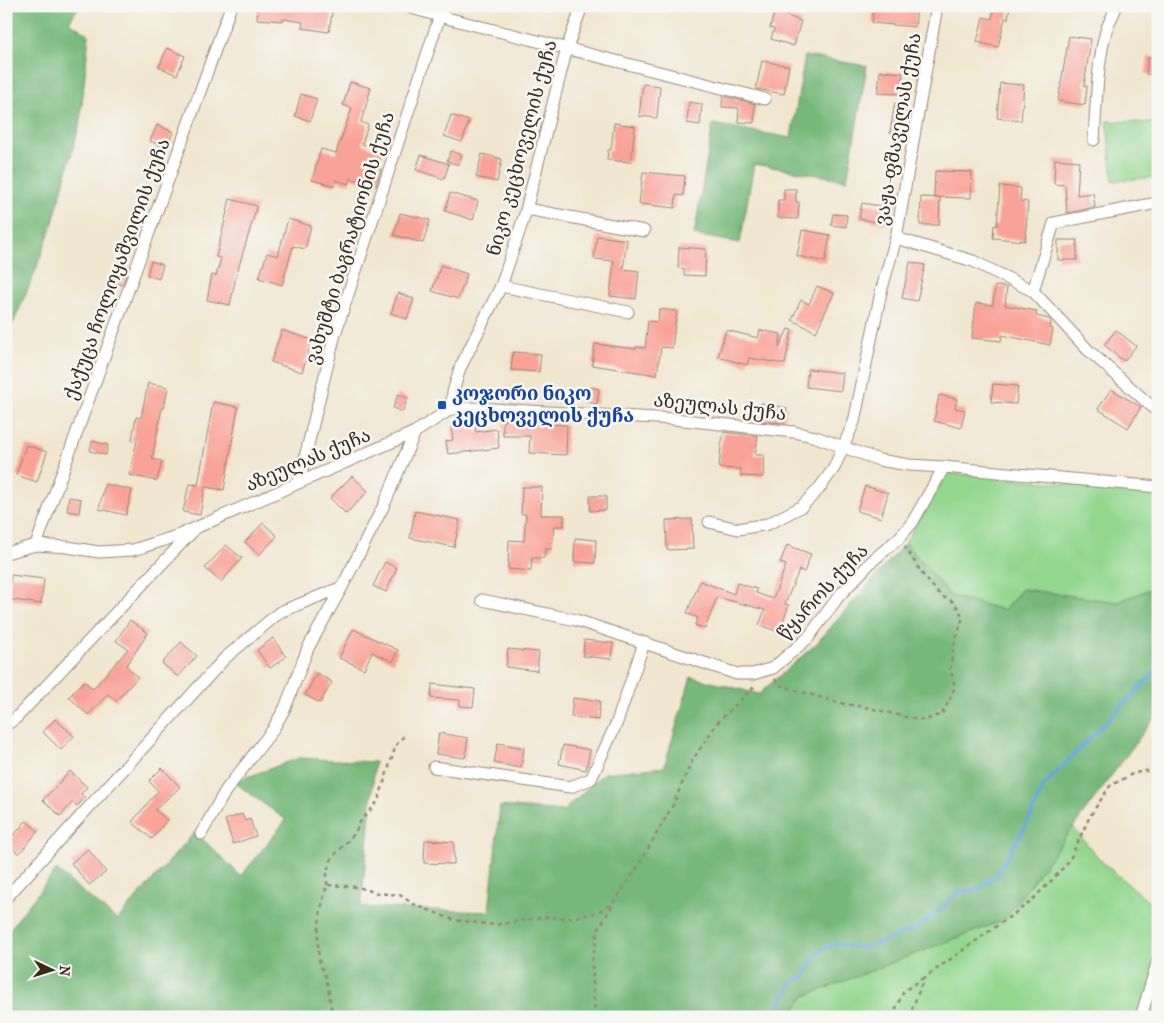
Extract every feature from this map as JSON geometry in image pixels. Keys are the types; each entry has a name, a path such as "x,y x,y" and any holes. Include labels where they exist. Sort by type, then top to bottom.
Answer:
{"street":[{"name":"ქაქუცა ჩოლოყაშვილის ქუჩა","path":"36,545 231,6"},
{"path":"405,6 441,11 567,48 765,99"},
{"name":"ნიკო კეცხოველის ქუჩა","path":"451,409 460,368 501,286 527,209 567,48 582,6"},
{"name":"ვაჟა-ფშაველას ქუჩა","path":"937,6 896,238 973,261 1033,291 1088,350 1158,412"},
{"path":"1094,140 1103,43 1106,29 1116,6"},
{"name":"ვახუშტი ბაგრატიონის ქუჩა","path":"299,482 335,334 441,11"},
{"path":"1033,291 1054,222 1152,204"},
{"path":"527,209 644,231"},
{"path":"709,522 738,529 768,524 801,507 818,490 834,468 854,422 881,292 896,238"},
{"path":"501,286 628,312"},
{"name":"აზეულას ქუჩა","path":"6,553 36,545 99,552 133,550 177,536 415,432 451,409 473,408 674,418 794,432 816,437 887,461 909,465 1158,487"},
{"path":"201,834 226,790 272,731 285,708 308,648 384,505 415,432"},
{"name":"წყაროს ქუჩა","path":"482,600 576,620 737,674 753,674 773,668 808,638 839,596 912,523 944,467"},
{"path":"6,725 22,711 197,527"},
{"path":"6,898 225,658 280,612 342,587"},
{"path":"434,767 570,788 592,778 617,722 644,643"},
{"path":"1141,1017 1158,960"}],"path":[{"path":"773,668 773,676 779,685 840,703 925,720 942,714 955,686 950,669 962,617 954,602 941,596 923,575 899,538"},
{"path":"595,1017 592,962 598,930 672,807 692,761 717,723 758,683"},
{"path":"333,1017 328,999 326,978 319,960 319,930 322,901 328,885 327,871 332,858 355,833 360,822 378,802 396,746 404,736"},
{"path":"892,1017 904,991 1029,903 1055,877 1069,861 1090,816 1110,786 1134,773 1158,769"},
{"path":"328,885 400,895 413,904 454,920 496,926 543,917 572,918 598,912 614,902"},
{"path":"908,1017 924,978"}],"green space":[{"path":"6,6 79,6 69,22 89,35 80,123 53,222 37,267 13,324 6,321"},
{"path":"805,56 867,66 847,180 754,164 740,243 694,235 713,124 791,138"},
{"path":"1107,121 1158,123 1158,177 1113,181"},
{"path":"948,473 1158,492 1158,586 1117,602 1022,589 1004,610 951,596 905,543"},
{"path":"905,543 951,596 1004,610 1022,589 1117,602 1158,586 1158,713 1004,920 805,996 790,1017 6,1017 6,934 56,870 117,920 195,832 241,876 286,820 234,782 299,758 375,762 361,907 489,912 500,806 563,811 604,773 664,767 691,677 759,694 816,644"},
{"path":"1072,826 1102,862 1158,910 1158,1017 790,1017 805,996 1004,920"}],"building":[{"path":"258,6 333,6 329,32 302,28 303,22 283,19 283,21 257,19"},
{"path":"776,6 788,6 787,16 801,21 794,46 771,39 774,29 770,28"},
{"path":"873,6 917,6 915,27 872,23"},
{"path":"994,6 1010,6 1008,19 1005,18 998,47 977,42 983,17 992,19"},
{"path":"1069,36 1091,39 1084,86 1087,86 1085,105 1058,101"},
{"path":"167,48 185,56 177,75 159,67"},
{"path":"1148,57 1158,58 1158,75 1146,74"},
{"path":"762,61 789,66 784,94 756,89"},
{"path":"880,71 903,73 901,94 878,93"},
{"path":"350,82 371,88 361,122 368,125 362,144 383,151 377,168 381,169 376,186 351,178 349,184 336,180 335,186 312,180 321,149 336,153 352,108 343,105"},
{"path":"1000,83 1024,85 1021,121 997,118"},
{"path":"643,84 660,86 657,118 639,116"},
{"path":"301,94 317,99 310,121 295,116"},
{"path":"723,96 755,104 754,123 738,122 739,108 722,107"},
{"path":"689,102 702,104 700,125 687,123"},
{"path":"895,103 907,105 901,135 890,133"},
{"path":"451,115 469,121 462,142 444,136"},
{"path":"614,123 635,126 631,162 607,160 608,150 611,150"},
{"path":"157,125 173,132 166,148 150,141"},
{"path":"451,151 462,155 458,165 447,161"},
{"path":"482,154 502,159 497,182 476,177"},
{"path":"421,155 449,164 444,179 416,170"},
{"path":"1055,159 1079,161 1077,195 1093,193 1095,207 1067,213 1065,185 1054,184"},
{"path":"935,171 972,172 971,198 934,197"},
{"path":"643,172 685,176 683,196 676,195 675,208 639,204"},
{"path":"1000,186 1021,188 1020,201 1028,202 1025,241 993,238 994,225 997,226"},
{"path":"784,189 796,189 796,202 799,202 798,219 778,218 778,200 784,200"},
{"path":"450,193 478,201 473,220 445,211"},
{"path":"921,197 940,198 939,225 920,225"},
{"path":"230,199 257,206 236,276 230,305 207,300 212,275 216,276 221,258 216,257"},
{"path":"862,203 891,208 889,224 859,219"},
{"path":"400,213 430,220 423,243 394,235"},
{"path":"833,214 847,215 846,227 831,225"},
{"path":"288,219 311,226 305,249 293,246 282,285 259,278 267,253 278,256"},
{"path":"802,230 830,235 825,262 797,256"},
{"path":"597,236 627,240 623,269 639,271 636,299 610,296 614,261 594,259"},
{"path":"1058,240 1077,240 1077,260 1058,260"},
{"path":"679,247 706,249 705,276 684,275 684,269 678,268"},
{"path":"151,261 163,265 159,279 147,275"},
{"path":"910,262 925,265 917,301 902,298"},
{"path":"441,265 467,274 458,299 432,291"},
{"path":"118,273 126,275 122,285 115,283"},
{"path":"817,286 834,293 816,332 792,320 801,300 809,304"},
{"path":"995,286 1007,287 1005,305 1037,311 1036,316 1049,319 1051,322 1050,328 1053,329 1050,345 1002,335 1001,341 972,338 976,303 993,305"},
{"path":"398,293 414,299 407,319 391,313"},
{"path":"659,309 677,311 672,348 661,347 657,375 592,365 595,344 636,349 636,347 645,348 648,321 658,322"},
{"path":"788,329 792,330 785,364 749,358 747,365 718,357 726,330 758,338 760,330 781,334 779,348"},
{"path":"282,330 312,340 302,372 271,362"},
{"path":"1116,330 1136,346 1124,361 1104,345"},
{"path":"513,352 541,354 539,372 511,370"},
{"path":"808,369 843,373 841,391 806,387"},
{"path":"148,383 168,387 152,459 162,461 157,481 129,475 137,441 132,440 136,417 141,418"},
{"path":"993,384 1018,386 1016,404 991,402"},
{"path":"589,387 599,389 597,404 587,402"},
{"path":"1111,389 1141,407 1128,428 1098,409"},
{"path":"398,394 408,398 402,412 393,408"},
{"path":"939,395 957,399 955,408 965,410 961,428 934,421"},
{"path":"213,402 238,407 224,490 205,487 200,515 183,512 189,484 198,485"},
{"path":"761,403 787,408 784,423 758,421"},
{"path":"503,420 567,425 566,455 529,453 530,436 503,436"},
{"path":"475,424 476,432 497,429 499,448 448,454 446,441 453,440 451,427"},
{"path":"724,432 758,436 755,455 764,455 763,477 740,476 741,469 719,468"},
{"path":"92,441 108,445 106,455 90,451"},
{"path":"26,445 47,452 37,482 16,475"},
{"path":"352,476 368,491 346,514 330,498"},
{"path":"105,484 132,490 126,515 99,509"},
{"path":"865,486 888,493 881,518 857,511"},
{"path":"522,487 542,487 541,515 564,515 564,526 554,526 552,549 545,549 544,558 532,558 531,571 508,569 509,540 524,541 526,514 521,514"},
{"path":"590,496 606,496 606,510 590,511"},
{"path":"69,497 81,499 79,513 67,511"},
{"path":"415,511 460,520 454,547 410,538"},
{"path":"692,519 693,549 667,550 666,520"},
{"path":"263,523 277,536 259,555 245,542"},
{"path":"575,538 596,540 595,563 574,562"},
{"path":"226,545 242,558 221,582 205,568"},
{"path":"787,545 811,554 804,572 799,570 785,604 789,605 779,632 759,625 765,610 717,597 705,629 695,625 698,618 687,613 700,581 734,594 737,583 757,589 756,593 773,599 786,565 780,563"},
{"path":"385,562 397,568 386,592 373,586"},
{"path":"11,575 44,579 41,604 8,599"},
{"path":"130,620 148,633 126,666 138,677 116,701 108,694 88,715 69,697 84,681 93,689 128,649 116,641"},
{"path":"353,629 398,650 393,662 372,652 364,669 339,658"},
{"path":"273,638 286,657 270,668 257,650"},
{"path":"584,640 613,643 611,659 583,656"},
{"path":"181,642 197,656 178,677 162,663"},
{"path":"508,649 539,652 537,671 506,667"},
{"path":"317,673 332,682 320,703 305,695"},
{"path":"432,684 475,689 473,707 460,706 460,700 431,698"},
{"path":"573,698 600,701 598,720 571,717"},
{"path":"55,719 74,736 61,750 43,732"},
{"path":"439,733 468,738 465,758 436,754"},
{"path":"498,743 524,748 521,768 494,763"},
{"path":"563,745 590,750 586,770 559,764"},
{"path":"162,768 180,787 155,810 167,820 152,839 132,822 158,791 149,781"},
{"path":"70,771 87,787 81,794 85,798 77,806 73,802 60,816 43,800"},
{"path":"242,814 245,821 250,819 256,836 233,844 225,820"},
{"path":"26,821 38,831 19,854 7,843"},
{"path":"425,840 454,842 454,864 424,863"},
{"path":"88,849 106,872 89,885 71,863"}],"waterway":[{"path":"775,1017 782,999 792,983 804,977 818,952 835,944 865,948 916,929 942,909 956,893 979,889 998,873 1029,820 1044,785 1158,669"}],"place":[{"name":"კოჯორი ნიკო კეცხოველის ქუჩა","path":"442,405"}]}
